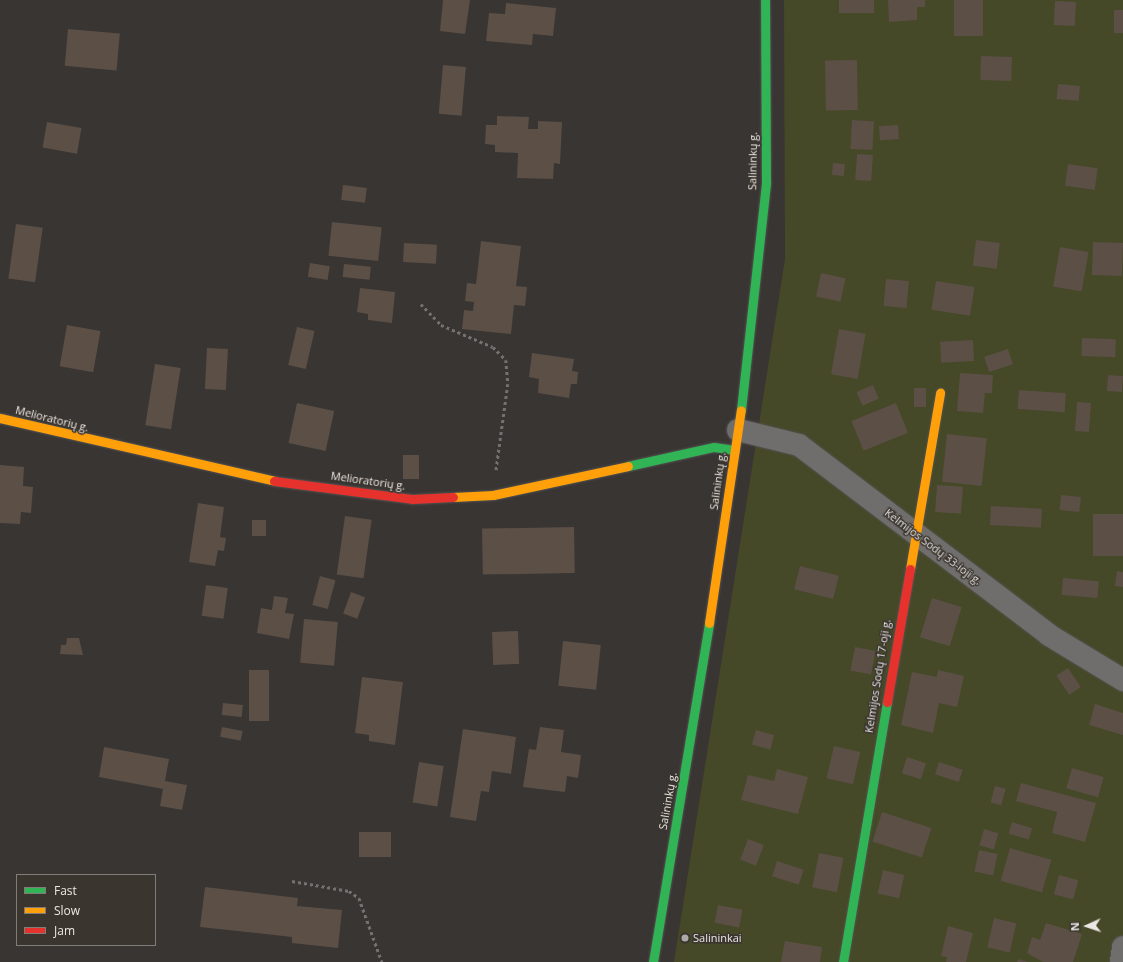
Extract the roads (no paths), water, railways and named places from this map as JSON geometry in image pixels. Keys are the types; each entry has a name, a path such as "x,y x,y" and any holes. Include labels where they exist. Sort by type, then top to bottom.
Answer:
{"street":[{"name":"Salininkų g.","path":"653,962 700,685 736,440 763,226 765,0"},
{"name":"Kelmijos Sodų 17-oji g.","path":"843,962 914,532 940,394"},
{"name":"Melioratorių g.","path":"0,418 262,479 412,499 493,495 570,481 686,452 714,447 736,440"},
{"name":"Kelmijos Sodų 33-ioji g.","path":"736,440 799,445 1049,635 1123,680"},
{"path":"1121,962 1123,947"}],"place":[{"name":"Salininkai","path":"685,938"}]}
